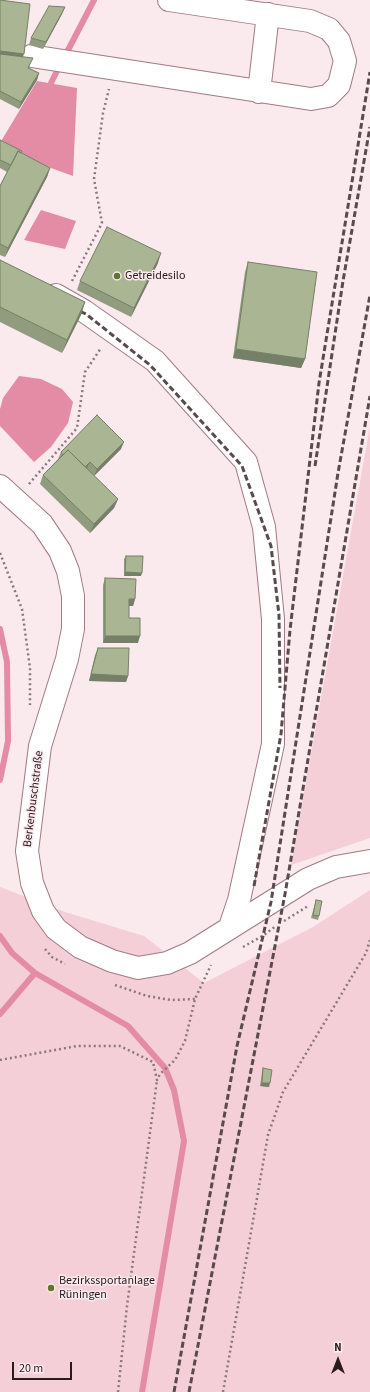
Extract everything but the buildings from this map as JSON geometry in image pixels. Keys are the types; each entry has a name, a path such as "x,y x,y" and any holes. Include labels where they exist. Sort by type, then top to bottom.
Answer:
{"street":[{"path":"36,56 311,99 328,96 339,85 345,61 339,41 329,29 310,21 169,0"},
{"path":"259,92 268,14"},
{"path":"42,287 63,298 112,330 155,361 246,462 264,527 273,619 273,744 239,900 230,927"},
{"name":"Berkenbuschstraße","path":"8,492 42,524 60,551 68,571 73,596 73,629 67,658 40,746 27,851 32,883 43,911 56,929 80,947 112,961 138,968 167,963 190,953 308,879 336,867 370,860"}],"path":[{"path":"63,298 102,223 94,179 103,113 115,69"},
{"path":"8,492 76,428 85,372 112,330"},
{"path":"236,950 264,936 310,905"},
{"path":"223,1392 268,1135 283,1092 366,953 370,940"},
{"path":"118,1392 127,1306 157,1080 160,1074 175,1060 184,1040 195,999 215,958"},
{"path":"0,1060 77,1046 120,1046 153,1062 157,1080"}],"shaded area":[{"path":"37,81 77,88 73,176 51,168 0,143"},
{"path":"41,210 76,221 65,249 24,240"},
{"path":"19,376 41,379 62,389 73,402 68,423 51,447 34,462 0,426 0,409 3,398"},
{"path":"370,426 370,838 291,865"},
{"path":"0,887 65,912 144,936 204,983 313,927 370,890 370,1392 0,1392"}],"waterway":[{"path":"65,56 94,0"},
{"path":"51,91 51,83 60,65"},
{"path":"0,629 7,662 8,741 0,780"},
{"path":"0,936 12,953 35,973 128,1026 165,1068 174,1090 184,1141 142,1392"},
{"path":"0,1014 35,973"}],"railway":[{"path":"254,886 281,734 290,630 319,383 370,72"},
{"path":"315,466 343,281 370,127"},
{"path":"174,1392 237,1046 271,902 338,473 370,295"},
{"path":"72,308 86,314 150,365 242,466 271,546 279,615 280,688"},
{"path":"189,1392 285,894 370,396"}],"place":[{"name":"Getreidesilo","path":"117,276"},
{"name":"Bezirkssportanlage Rüningen","path":"51,1288"}]}
